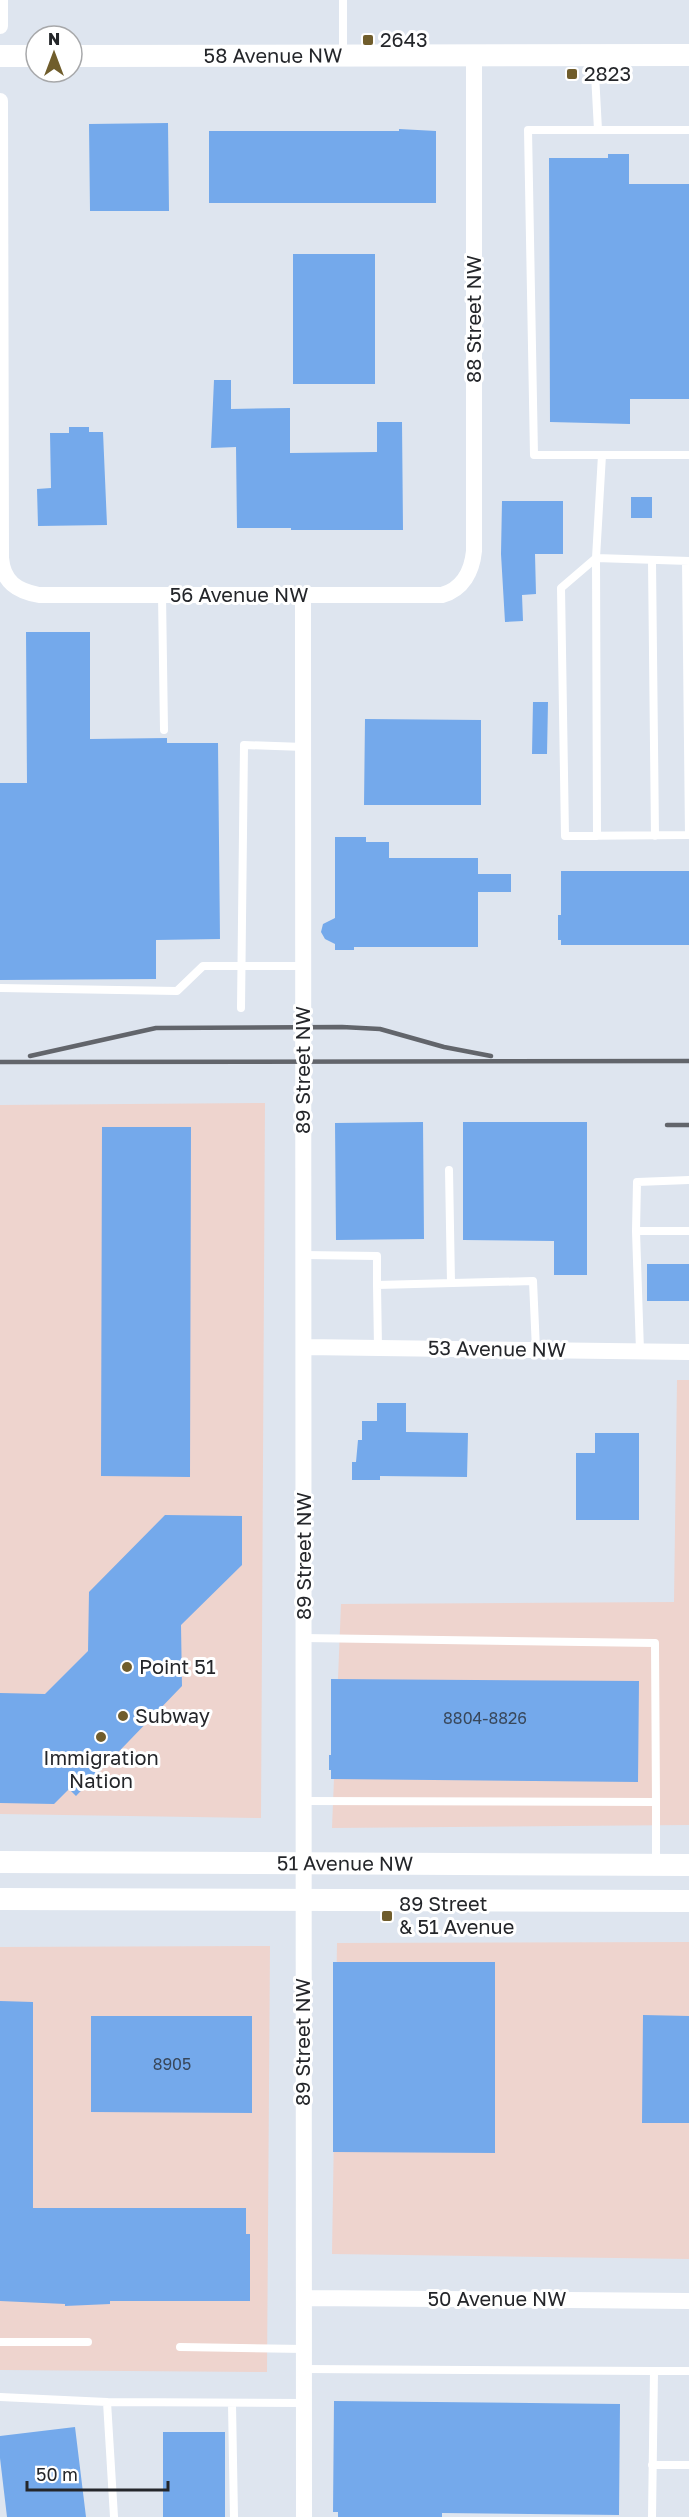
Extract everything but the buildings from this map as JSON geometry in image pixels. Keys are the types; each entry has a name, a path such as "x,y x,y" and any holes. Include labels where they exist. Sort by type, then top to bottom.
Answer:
{"main road":[{"name":"58 Avenue NW","path":"84,56 689,55"},
{"path":"0,56 24,56"},
{"name":"51 Avenue NW","path":"0,1862 689,1865"},
{"name":"51 Avenue NW","path":"0,1899 689,1901"}],"street":[{"path":"0,0 0,26"},
{"name":"88 Street NW","path":"464,580 473,561 474,550 474,55"},
{"path":"0,101 0,386"},
{"name":"56 Avenue NW","path":"0,386 1,558 5,576 18,590 39,595 442,595 450,592 464,580"},
{"name":"89 Street NW","path":"303,595 305,966 302,1863 304,2517"},
{"name":"53 Avenue NW","path":"305,1347 689,1352"},
{"name":"50 Avenue NW","path":"305,2298 689,2301"}],"lane":[{"path":"343,0 343,56"},
{"path":"594,55 598,130"},
{"path":"689,130 528,130 534,455 689,454"},
{"path":"597,836 596,558 602,455"},
{"path":"596,558 688,561 689,835 565,836 561,588 596,558"},
{"path":"652,561 655,836"},
{"path":"162,596 164,730"},
{"path":"241,1008 244,745 304,747"},
{"path":"0,988 177,991 203,966 305,966"},
{"path":"449,1170 451,1283"},
{"path":"640,1351 636,1231 637,1182 689,1180"},
{"path":"636,1231 689,1231"},
{"path":"304,1255 376,1256 378,1348"},
{"path":"377,1285 533,1281 536,1350"},
{"path":"304,1638 655,1643 656,1865"},
{"path":"303,1801 657,1802"},
{"path":"0,2342 88,2342"},
{"path":"180,2347 305,2349"},
{"path":"305,2369 689,2371"},
{"path":"652,2517 654,2371"},
{"path":"0,2397 106,2402 304,2403"},
{"path":"106,2402 114,2517"},
{"path":"232,2404 234,2517"},
{"path":"652,2465 689,2465"}],"shaded area":[{"path":"265,1103 261,1818 0,1814 0,1105"},
{"path":"677,1380 689,1380 689,1825 332,1828 341,1604 674,1602"},
{"path":"689,1942 689,2259 332,2254 337,1943"},
{"path":"270,1946 267,2372 0,2370 0,1947"}],"railway":[{"path":"30,1056 156,1028 342,1027 380,1029 444,1047 491,1056"},
{"path":"0,1062 689,1061"},
{"path":"667,1125 689,1125"}],"place":[{"name":"2643","path":"368,40"},
{"name":"2823","path":"572,74"},
{"name":"Point 51","path":"127,1667"},
{"name":"Subway","path":"123,1716"},
{"name":"Immigration Nation","path":"101,1737"},
{"name":"89 Street & 51 Avenue","path":"387,1916"}]}
